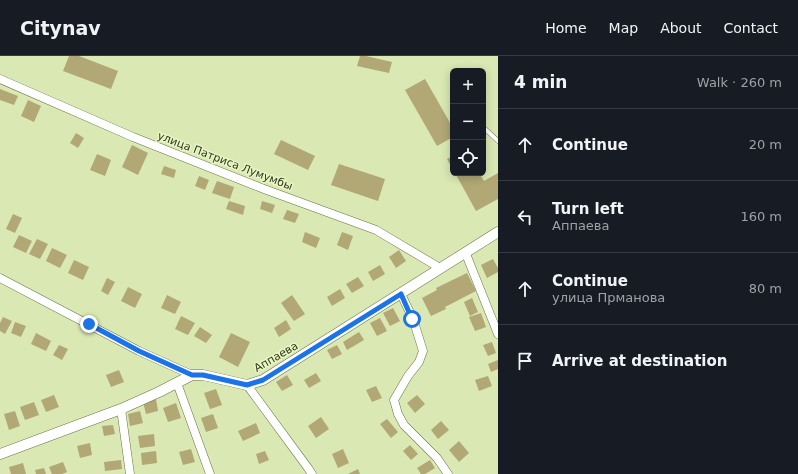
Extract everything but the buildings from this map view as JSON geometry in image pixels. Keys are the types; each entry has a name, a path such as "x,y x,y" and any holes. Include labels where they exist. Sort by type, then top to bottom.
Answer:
{"street":[{"name":"улица Патриса Лумумбы","path":"0,79 133,137 264,189 376,230 440,268"},
{"name":"Аппаева","path":"192,375 203,375 247,385 263,380 440,268 466,254 498,232"},
{"path":"466,254 498,334"},
{"path":"0,278 139,351 192,375"},
{"path":"401,294 412,319 422,351 419,362 408,376 394,400 398,414 404,424 437,458 448,474"},
{"path":"0,454 121,408 192,375"},
{"path":"177,383 210,474"},
{"path":"247,385 312,474"},
{"path":"121,408 130,474"}],"lane":[{"path":"486,130 498,141"},
{"path":"493,137 498,134"}],"route":[{"path":"89,324 139,351 192,375 203,375 247,385 263,380 401,294 412,319"}]}
